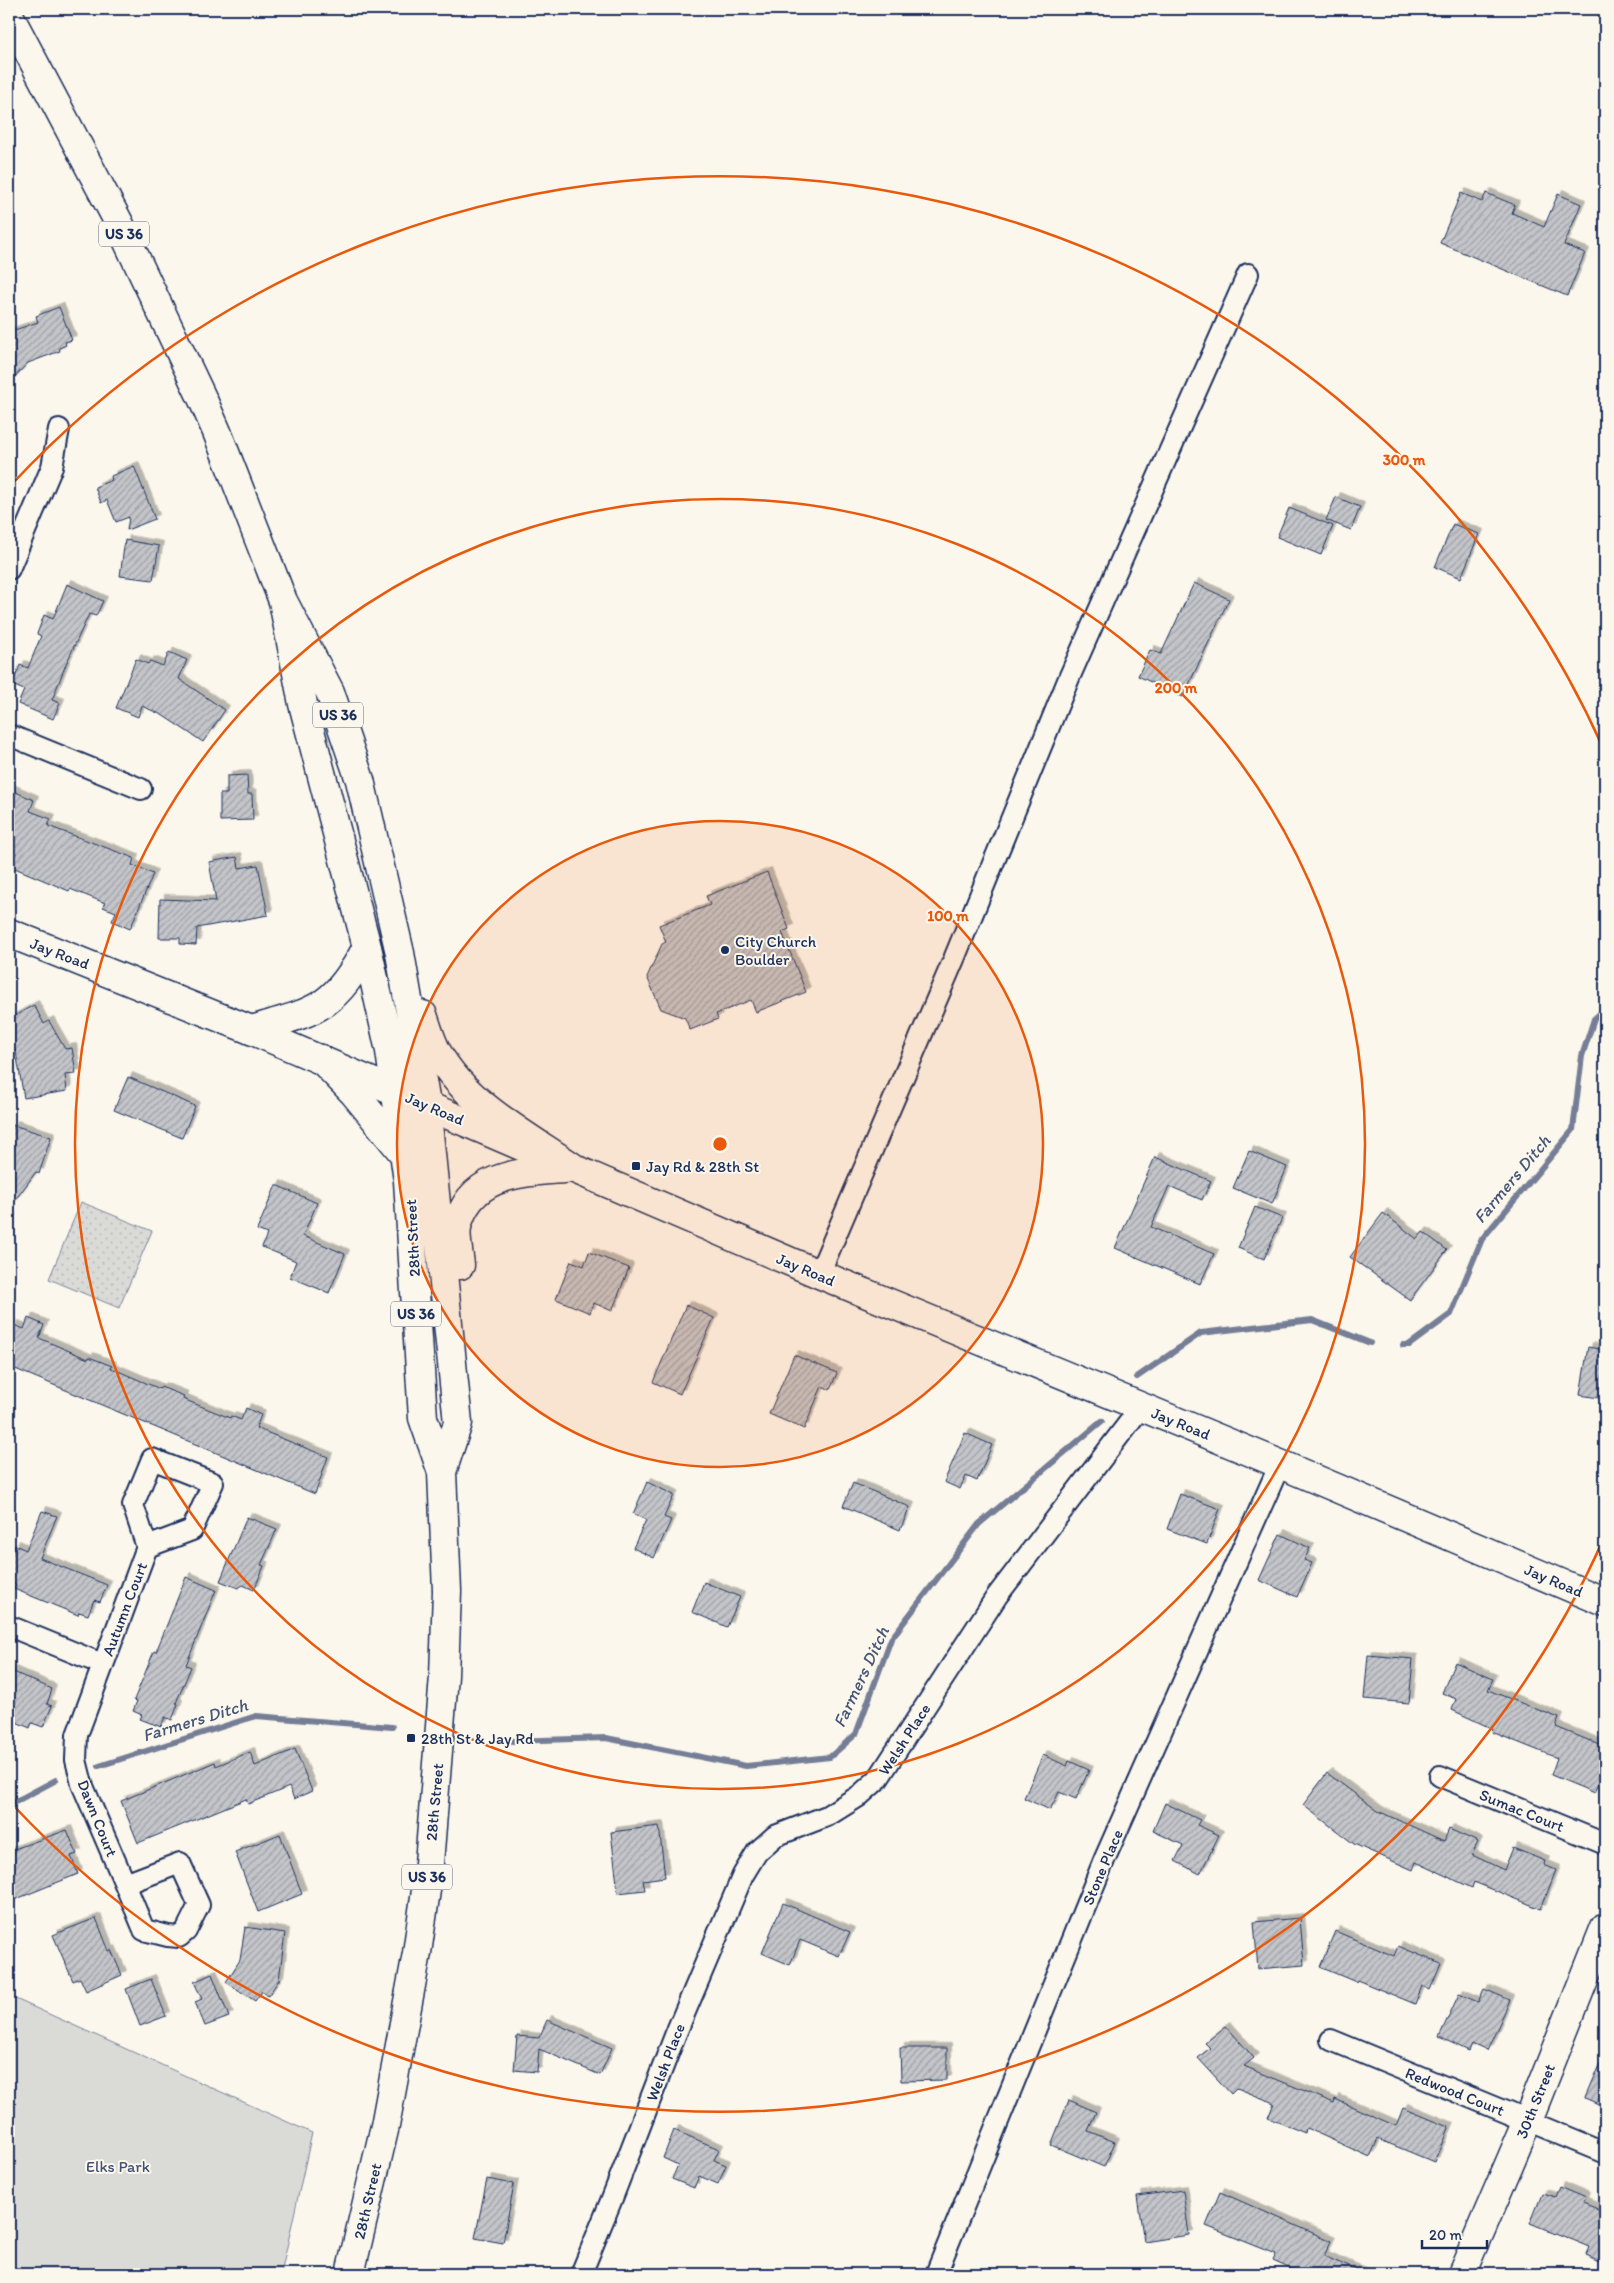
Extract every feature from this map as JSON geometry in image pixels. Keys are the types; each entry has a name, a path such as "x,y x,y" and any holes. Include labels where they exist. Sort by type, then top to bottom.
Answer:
{"main road":[{"name":"US 36","path":"9,14 118,221 203,400 283,601 330,692 357,771 400,953 426,1104"},
{"name":"US 36","path":"283,601 303,704 367,947 396,1092"},
{"name":"Jay Road","path":"9,933 321,1059 819,1274 1280,1464 1605,1602"},
{"path":"251,1030 308,1013 325,1004 339,992 353,974 367,947"},
{"path":"400,953 436,1051 454,1078 484,1105 574,1168"},
{"path":"321,1059 354,1093 404,1154"},
{"name":"28th Street","path":"350,2274 385,2126 417,1953 428,1876 444,1676 447,1592 442,1472 423,1418 411,1217 396,1092"},
{"name":"28th Street","path":"426,1104 458,1423 442,1472"},
{"path":"458,1423 468,1377 457,1228 466,1207 473,1195 488,1183 508,1174 574,1168"},
{"name":"30th Street","path":"1462,2274 1528,2120 1605,1927"}],"street":[{"path":"819,1274 954,959 1069,678 1248,274"},
{"path":"9,569 52,467 59,429"},
{"path":"9,735 141,789"},
{"name":"Welsh Place","path":"581,2274 680,2024 743,1875 757,1852 775,1836 827,1816 859,1796 878,1779 997,1596 1141,1407"},
{"name":"Autumn Court","path":"10,1627 102,1664 148,1547 133,1505 152,1459 213,1484 192,1530 148,1547"},
{"name":"Stone Place","path":"936,2274 1105,1858 1280,1464"},
{"name":"Dawn Court","path":"102,1664 78,1735 76,1760 82,1784 125,1884"},
{"name":"Sumac Court","path":"1440,1776 1605,1844"},
{"name":"Redwood Court","path":"1331,2040 1605,2153"}],"green space":[{"path":"81,1202 152,1231 119,1308 49,1279"},
{"name":"Elks Park","path":"9,1996 312,2133 281,2274 9,2274"}],"building":[{"path":"1461,193 1482,202 1486,193 1515,205 1512,213 1544,227 1558,194 1581,204 1564,245 1585,253 1567,296 1440,243"},
{"path":"59,307 72,340 65,342 66,345 59,348 60,351 28,363 9,383 9,332 38,322 36,316"},
{"path":"134,466 155,519 127,530 129,517 116,522 107,500 101,503 95,487 112,480 111,476"},
{"path":"1336,497 1360,507 1351,530 1326,520"},
{"path":"1289,508 1333,526 1321,555 1277,537"},
{"path":"1453,524 1479,534 1461,578 1435,567"},
{"path":"125,540 159,546 153,580 120,576"},
{"path":"1194,583 1229,599 1183,697 1138,676 1150,650 1161,654"},
{"path":"67,584 103,601 96,616 89,614 66,664 52,700 60,703 53,719 18,704 24,690 12,685 20,665 28,668 41,636 37,634 44,615 53,619"},
{"path":"169,652 187,660 179,679 225,710 203,742 162,715 142,706 138,717 116,708 136,659 148,664 150,661 163,666"},
{"path":"247,775 248,794 252,794 253,820 220,821 220,794 227,794 227,776"},
{"path":"9,789 34,800 30,811 51,819 48,826 134,858 132,865 153,874 130,929 112,921 116,912 103,907 105,903 70,889 69,891 10,866 16,853 9,850"},
{"path":"237,857 239,868 258,865 268,915 197,928 196,945 180,944 180,938 159,938 160,899 216,901 209,862"},
{"name":"City Church Boulder","path":"767,872 789,929 782,932 806,992 756,1012 751,1000 716,1014 718,1019 690,1030 685,1018 661,1009 647,977 662,944 666,942 659,925 710,905 706,896"},
{"path":"34,1005 44,1024 49,1021 65,1049 72,1048 76,1074 65,1075 67,1091 24,1098 16,1052 9,1040 9,1019"},
{"path":"128,1077 195,1106 182,1138 114,1110"},
{"path":"13,1125 51,1137 39,1174 36,1172 9,1208 9,1140"},
{"path":"1249,1151 1287,1167 1272,1204 1233,1188"},
{"path":"1155,1157 1211,1181 1202,1200 1169,1186 1151,1227 1214,1254 1200,1284 1115,1248"},
{"path":"276,1185 317,1203 303,1236 345,1254 329,1293 290,1277 296,1261 262,1247 267,1234 257,1230"},
{"path":"1255,1207 1282,1218 1264,1259 1238,1248"},
{"path":"1383,1213 1417,1239 1423,1232 1447,1250 1410,1300 1350,1257"},
{"path":"589,1252 629,1268 612,1311 594,1303 590,1313 556,1299 571,1261 584,1266"},
{"path":"686,1305 714,1318 680,1394 653,1382"},
{"path":"28,1318 44,1325 39,1338 88,1359 89,1357 112,1366 111,1368 160,1389 161,1387 184,1396 183,1399 230,1418 231,1416 241,1420 246,1408 261,1415 256,1428 328,1457 315,1494 13,1368 14,1365 9,1363 9,1336 14,1325 24,1329"},
{"path":"1588,1347 1605,1350 1605,1399 1580,1395"},
{"path":"794,1355 837,1373 830,1390 822,1386 804,1429 769,1414"},
{"path":"965,1433 992,1445 977,1481 966,1476 960,1489 944,1482"},
{"path":"647,1482 674,1495 664,1517 671,1520 654,1558 633,1548 646,1520 633,1514"},
{"path":"853,1483 910,1507 900,1530 843,1506"},
{"path":"1180,1494 1220,1509 1207,1544 1167,1529"},
{"path":"42,1511 57,1516 40,1558 107,1585 100,1602 94,1600 88,1615 79,1612 78,1615 14,1589 16,1585 9,1582 9,1561 15,1545 26,1550"},
{"path":"247,1517 277,1529 261,1565 264,1566 254,1590 243,1585 238,1588 220,1581"},
{"path":"1280,1534 1310,1548 1304,1560 1312,1563 1297,1597 1259,1580"},
{"path":"186,1577 216,1590 186,1665 191,1667 176,1703 178,1704 172,1720 165,1717 161,1727 140,1719 142,1715 133,1711 137,1701 134,1700 154,1651 156,1652"},
{"path":"704,1582 740,1597 727,1627 692,1612"},
{"path":"1368,1655 1413,1659 1409,1703 1364,1699"},
{"path":"1455,1662 1493,1679 1488,1690 1559,1718 1556,1727 1605,1747 1605,1768 1595,1793 1551,1775 1557,1758 1492,1732 1493,1729 1452,1710 1456,1699 1442,1693"},
{"path":"9,1670 52,1689 47,1704 52,1706 43,1727 32,1723 30,1728 9,1719"},
{"path":"295,1749 312,1791 294,1799 289,1787 248,1804 246,1799 138,1843 121,1801 215,1762 216,1766 250,1752 255,1766"},
{"path":"1043,1755 1067,1766 1069,1761 1089,1770 1076,1799 1059,1792 1050,1810 1024,1798"},
{"path":"1327,1773 1378,1811 1444,1841 1449,1829 1478,1842 1472,1855 1504,1870 1513,1848 1545,1861 1544,1865 1556,1870 1541,1909 1474,1882 1472,1888 1416,1862 1413,1870 1354,1844 1303,1805"},
{"path":"1165,1803 1200,1820 1197,1825 1219,1835 1200,1874 1175,1861 1183,1845 1153,1831"},
{"path":"659,1826 665,1877 643,1880 645,1890 618,1893 611,1832"},
{"path":"67,1830 77,1854 71,1856 78,1874 9,1902 9,1851"},
{"path":"280,1834 302,1894 258,1912 235,1852"},
{"path":"783,1903 850,1932 839,1956 800,1940 790,1965 762,1953"},
{"path":"96,1918 109,1951 111,1950 122,1975 86,1991 80,1978 73,1981 53,1935"},
{"path":"1300,1918 1304,1965 1258,1969 1254,1922"},
{"path":"245,1927 285,1933 279,1980 268,1996 262,1991 255,2001 226,1982 240,1960"},
{"path":"1335,1931 1394,1956 1398,1946 1441,1964 1430,1990 1422,1986 1415,2004 1320,1967"},
{"path":"212,1974 229,2017 205,2026 195,2002 202,1999 194,1982"},
{"path":"151,1979 166,2016 140,2026 126,1989"},
{"path":"1484,1989 1510,2000 1487,2051 1472,2044 1469,2051 1439,2037 1459,1994 1478,2002"},
{"path":"547,2020 612,2048 600,2075 539,2049 537,2072 514,2070 517,2036 539,2038"},
{"path":"1226,2026 1254,2058 1244,2066 1334,2103 1335,2099 1396,2126 1403,2108 1449,2127 1434,2162 1378,2139 1370,2157 1306,2128 1305,2133 1268,2118 1274,2103 1237,2088 1231,2094 1198,2058 1210,2048 1205,2043"},
{"path":"900,2048 947,2048 947,2080 901,2081"},
{"path":"1605,2051 1605,2107 1585,2098"},
{"path":"1069,2100 1096,2112 1088,2131 1115,2142 1104,2167 1051,2145"},
{"path":"674,2130 719,2149 714,2160 726,2165 718,2184 699,2176 694,2188 672,2179 678,2165 663,2158"},
{"path":"487,2179 514,2184 503,2243 475,2238"},
{"path":"1559,2187 1585,2198 1583,2203 1605,2212 1605,2262 1586,2254 1589,2247 1530,2223 1542,2193 1555,2197"},
{"path":"1183,2190 1189,2235 1144,2242 1137,2196"},
{"path":"1220,2192 1331,2241 1324,2256 1365,2274 1302,2274 1273,2261 1276,2254 1206,2226"}],"waterway":[{"name":"Farmers Ditch","path":"1403,1345 1409,1345 1451,1314 1482,1239 1573,1130 1582,1056 1594,1019 1605,1009"},
{"name":"Farmers Ditch","path":"1137,1377 1201,1333 1312,1320 1370,1343"},
{"name":"Farmers Ditch","path":"509,1741 606,1738 746,1766 830,1757 856,1734 891,1639 979,1524 1102,1421"},
{"name":"Farmers Ditch","path":"99,1766 256,1716 392,1727"},
{"name":"Farmers Ditch","path":"9,1805 56,1780"}],"place":[{"name":"City Church Boulder","path":"725,950"},
{"name":"Jay Rd & 28th St","path":"636,1166"},
{"name":"28th St & Jay Rd","path":"411,1738"}]}
